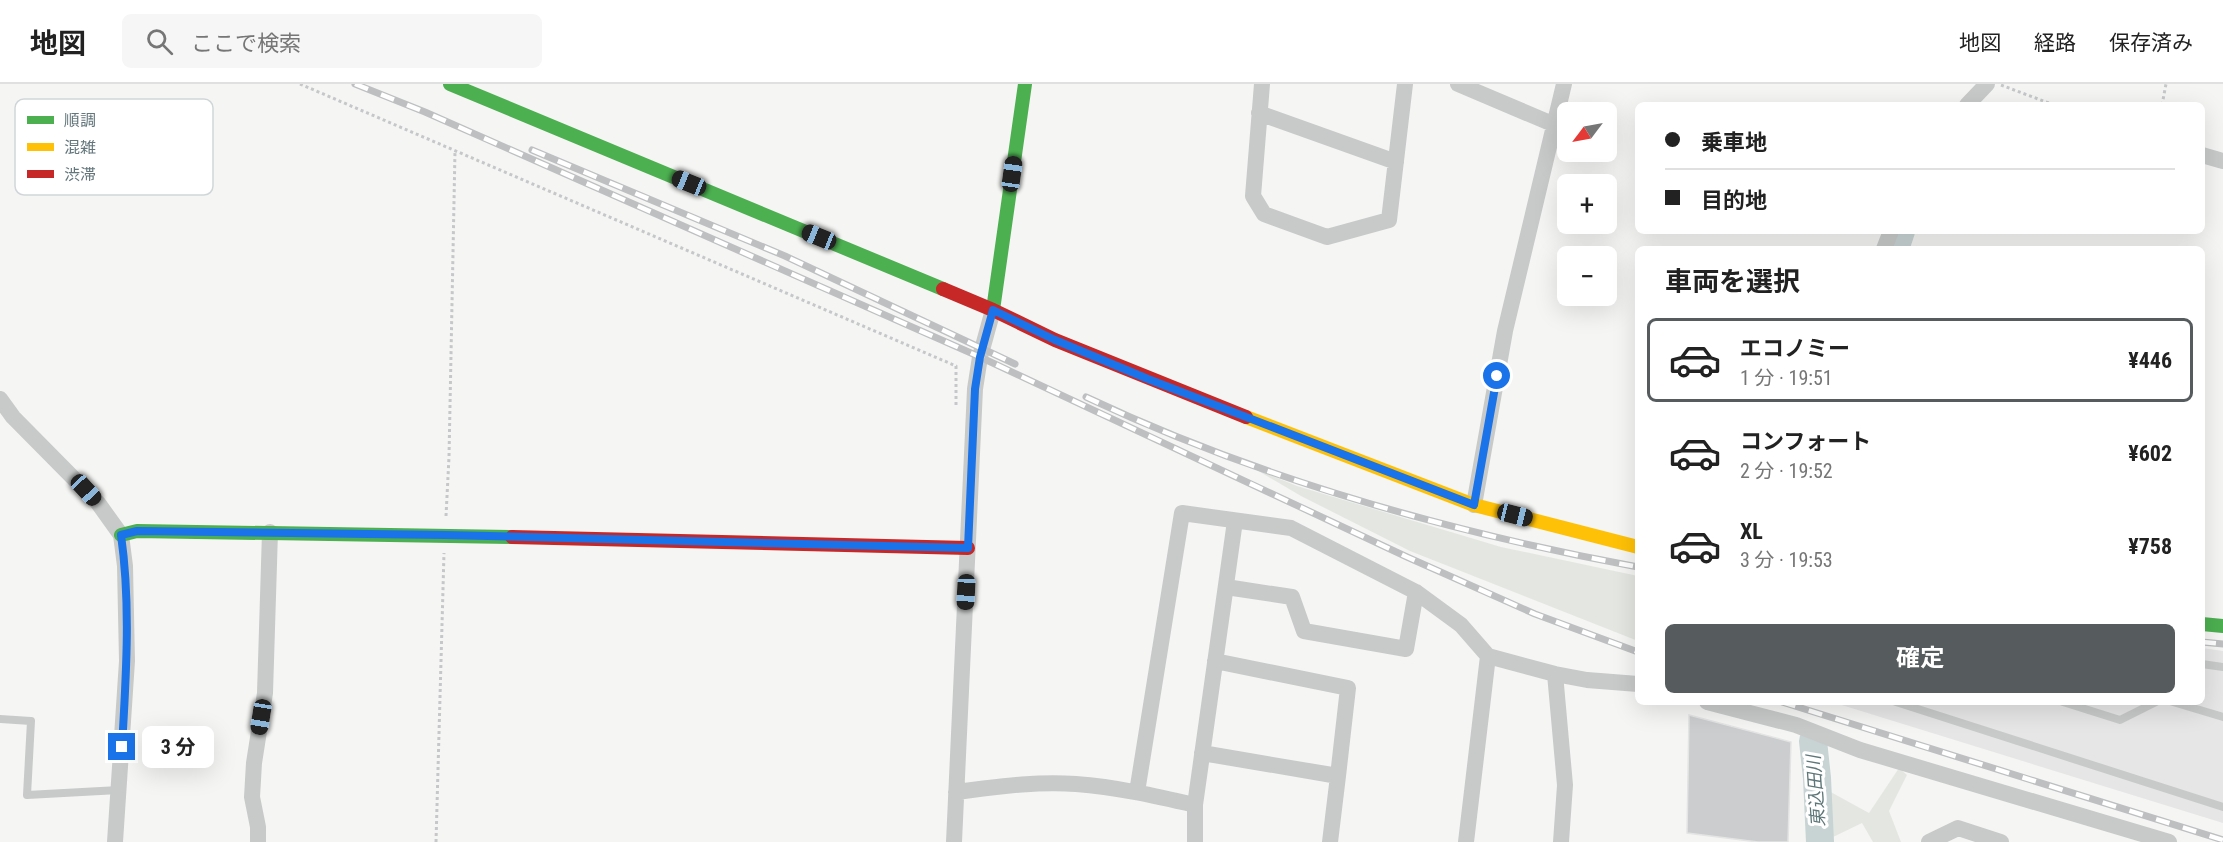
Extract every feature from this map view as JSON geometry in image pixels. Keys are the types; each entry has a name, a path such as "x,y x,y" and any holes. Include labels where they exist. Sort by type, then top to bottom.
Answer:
{"street":[{"path":"450,84 993,310 1055,340 1148,379 1474,505 1635,546"},
{"path":"954,842 975,389 980,357 993,310 1025,84"},
{"path":"1262,84 1253,196 1264,214 1328,237 1389,220 1405,84"},
{"path":"1458,84 1555,125"},
{"path":"1474,505 1505,332 1564,84"},
{"path":"1970,102 1987,84"},
{"path":"1259,113 1396,162"},
{"path":"2205,156 2223,161"},
{"path":"0,399 13,417 98,504 121,535 125,566 127,661 115,842"},
{"path":"1137,792 1182,513 1291,528 1416,592 1461,625 1488,656 1555,674 1635,684"},
{"path":"1195,842 1195,805 1235,521"},
{"path":"121,535 137,531 270,532 968,548"},
{"path":"258,842 258,827 252,798 254,764 266,693 270,532"},
{"path":"1226,587 1292,597 1304,631 1406,649 1416,592"},
{"path":"2205,624 2223,626"},
{"path":"1466,842 1488,656"},
{"path":"1215,661 1348,688 1330,842"},
{"path":"1555,674 1566,785 1561,842"},
{"path":"1719,705 1796,725 1860,750 2169,842"},
{"path":"1202,753 1338,776"},
{"path":"956,792 1009,785 1075,784 1137,792 1195,805"},
{"path":"1929,842 1958,828 1999,842"}],"lane":[{"path":"2205,664 2223,667"},
{"path":"1905,705 2223,807"},
{"path":"2072,705 2120,720 2150,705"},
{"path":"2183,705 2223,717"},
{"path":"0,719 31,721 27,795 119,790"}],"path":[{"path":"300,84 956,366 957,412"},
{"path":"1999,84 2046,102"},
{"path":"2163,102 2166,84"},
{"path":"436,842 449,457 455,151"}],"shaded area":[{"path":"1255,469 1297,486 1501,547 1635,575 1635,640 1410,551 1301,496"},
{"path":"2205,648 2223,651 2223,823 1842,705 2205,705"},
{"path":"1899,768 1907,775 1889,811 1901,842 1873,842 1862,823 1831,838 1827,790 1869,813"}],"building":[{"path":"1689,715 1791,742 1788,842 1758,842 1687,833"}],"waterway":[{"name":"東込田川","path":"1896,246 1900,234"},
{"name":"東込田川","path":"1813,741 1820,842"}],"railway":[{"path":"355,84 425,112 980,357 1407,557 1535,614 1635,651"},
{"path":"532,150 785,256 1015,364"},
{"path":"1086,397 1219,453 1356,500 1496,537 1635,566"},
{"path":"2205,642 2223,644"},
{"path":"1792,705 2223,840"}],"traffic: fast":[{"path":"450,84 943,289"},
{"path":"993,310 1025,84"},
{"path":"121,535 137,531 512,537"},
{"path":"2205,624 2223,626"}],"traffic: slow":[{"path":"1246,417 1474,505 1635,546"}],"traffic: jam":[{"path":"943,289 1055,340 1246,417"},
{"path":"512,537 968,548"}],"route":[{"path":"122,747 127,661 125,566 121,535 137,531 445,535 968,548 975,389 980,357 993,310 1055,340 1148,379 1474,505 1497,376"}]}
